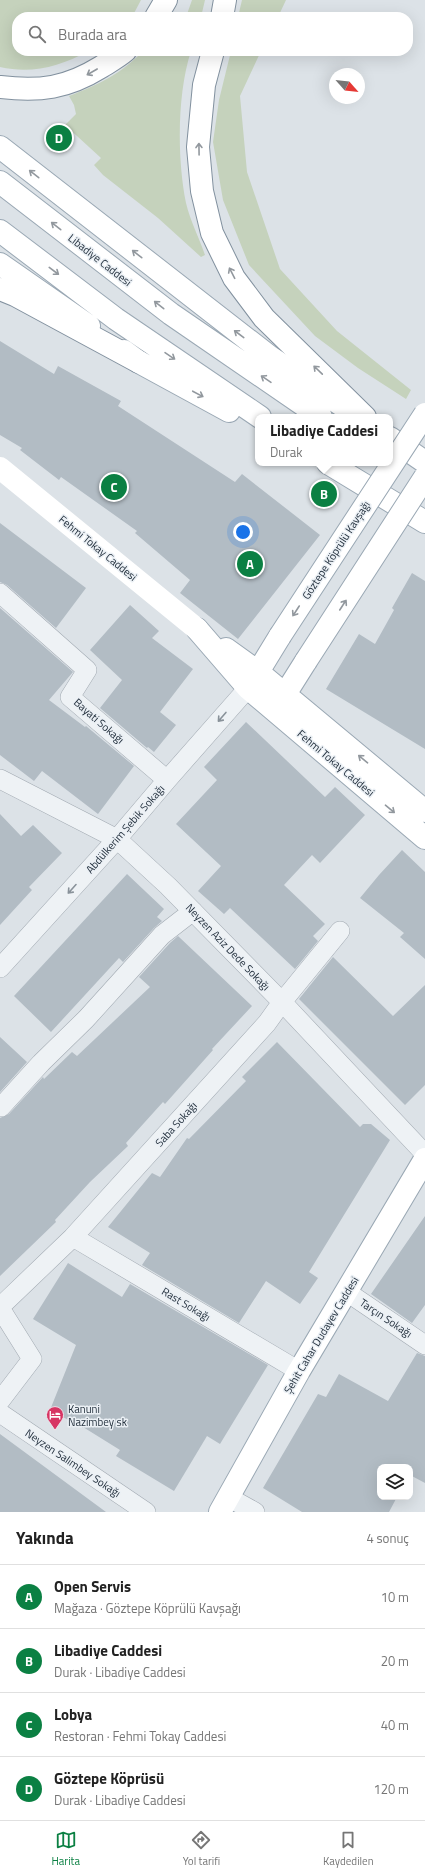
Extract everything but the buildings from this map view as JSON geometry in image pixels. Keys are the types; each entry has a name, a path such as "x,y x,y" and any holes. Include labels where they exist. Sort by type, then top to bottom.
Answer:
{"main road":[{"path":"159,12 166,0"},
{"path":"223,12 225,0"},
{"path":"0,87 28,90 58,87 89,75 118,56"},
{"path":"212,56 204,85 198,147 202,191 212,233 234,278 264,318 363,414"},
{"path":"0,147 270,357 356,414"},
{"name":"Libadiye Caddesi","path":"0,182 171,314 317,414"},
{"path":"0,231 116,319 256,414"},
{"path":"0,264 140,362"},
{"path":"0,289 255,424"},
{"name":"Göztepe Köprülü Kavşağı","path":"393,463 425,414"},
{"path":"393,440 425,462"},
{"path":"280,703 425,478 393,460"},
{"path":"331,466 425,522"},
{"name":"Göztepe Köprülü Kavşağı","path":"253,680 391,466"},
{"name":"Fehmi Tokay Caddesi","path":"0,468 197,629 280,703 425,838"},
{"name":"Fehmi Tokay Caddesi","path":"280,703 425,811"},
{"name":"Şehit Cahar Dudayev Caddesi","path":"224,1505 299,1371 425,1159"}],"street":[{"name":"Bayati Sokağı","path":"0,593 87,670 70,697 167,780"},
{"name":"Abdülkerim Şebik Sokağı","path":"0,968 117,839 253,680"},
{"name":"Neyzen Aziz Dede Sokağı","path":"0,779 117,839 168,886 282,1002 425,1154"},
{"path":"1,1107 41,1063 86,1019 162,935 193,911"},
{"name":"Saba Sokağı","path":"0,1307 73,1237 267,1023 282,1002 340,931"},
{"name":"Rast Sokağı","path":"73,1237 299,1371"},
{"name":"Tarçın Sokağı","path":"346,1292 425,1345"},
{"path":"0,1307 32,1359 0,1401"},
{"name":"Neyzen Salimbey Sokağı","path":"0,1413 146,1512"},
{"path":"224,1505 255,1512"}],"green space":[{"path":"0,0 141,0 135,12 12,12 12,56 79,56 45,68 23,70 0,67"},
{"path":"192,0 205,0 202,12 188,12"},
{"path":"242,0 286,0 280,12 239,12"},
{"path":"138,56 190,56 186,68 181,106 181,166 186,203 205,255 201,257 158,218 103,175 94,165 101,158 65,125 76,114 74,105 69,96 90,88 109,78"},
{"path":"230,56 259,56 240,96 247,172 280,269 337,331 411,390 406,399 358,368 315,336 249,265 223,200 213,142 219,100"}],"place":[{"name":"Göztepe Köprüsü","path":"59,138"},
{"name":"Lobya","path":"114,487"},
{"name":"Libadiye Caddesi","path":"324,494"},
{"name":"Open Servis","path":"250,564"},
{"name":"Kanuni Nazimbey sk","path":"55,1430"}]}
